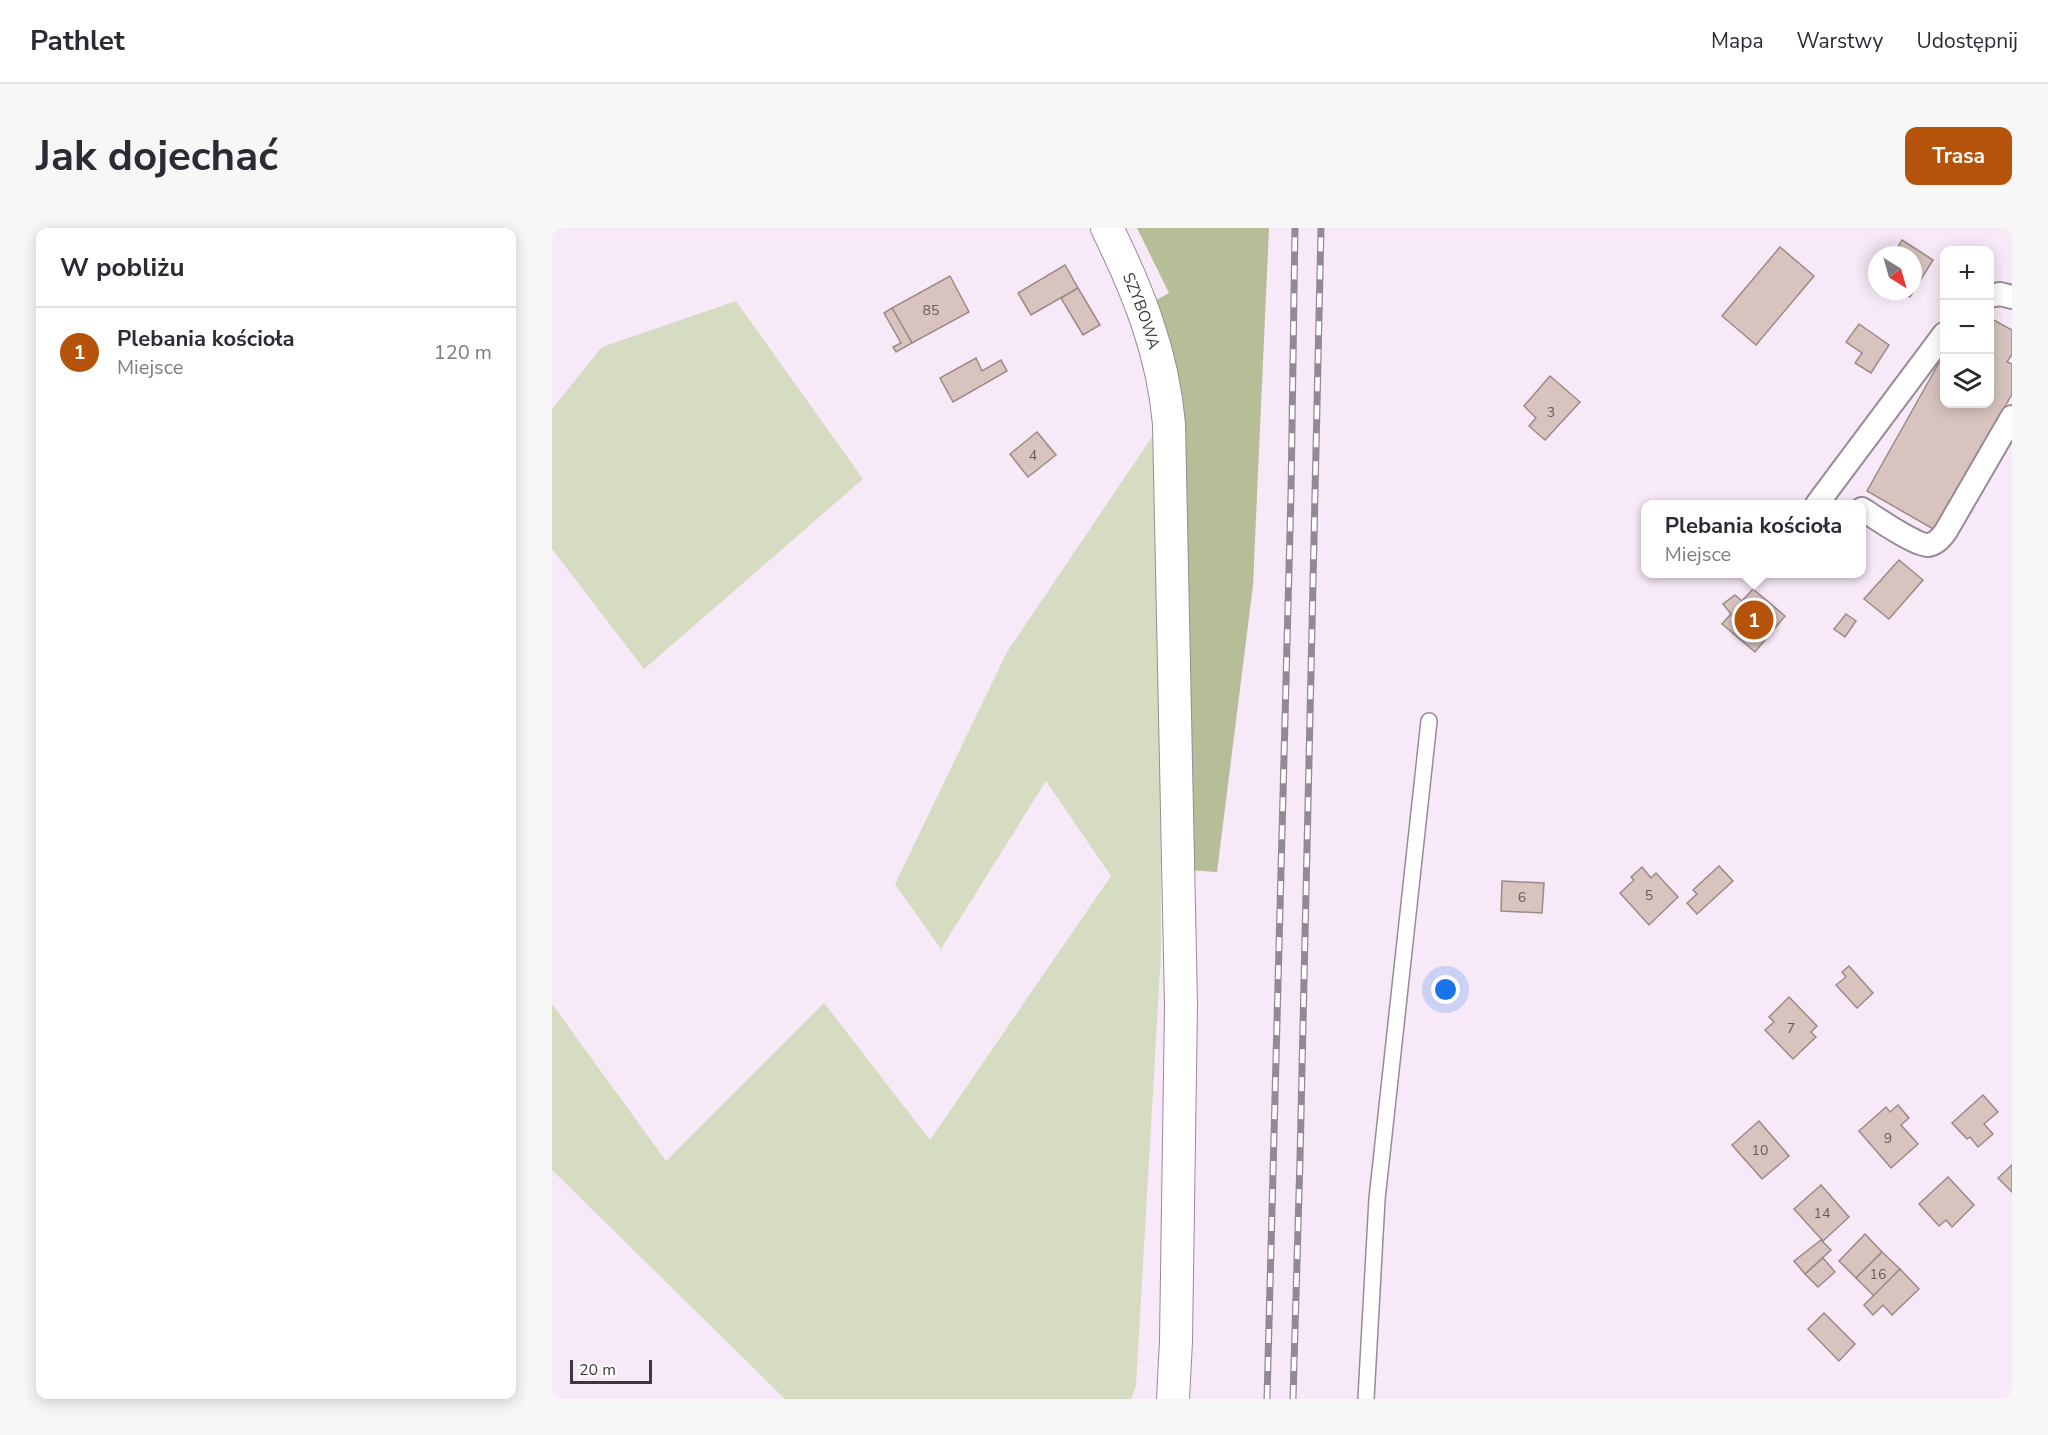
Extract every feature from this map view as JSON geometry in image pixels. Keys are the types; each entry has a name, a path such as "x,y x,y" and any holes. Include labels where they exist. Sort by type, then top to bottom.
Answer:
{"street":[{"name":"SZYBOWA","path":"1107,228 1148,321 1157,351 1167,399 1171,463 1173,694 1181,1005 1176,1341 1173,1399"},
{"path":"1994,295 2012,297"},
{"path":"1823,497 1940,339"},
{"path":"1866,511 1918,543 1929,545 1935,542 1946,531 2012,417"}],"lane":[{"path":"1365,1399 1377,1199 1429,721"}],"green space":[{"path":"1137,228 1269,228 1253,585 1217,872 1186,870 1182,392 1149,304 1169,293"},
{"path":"736,301 863,479 644,669 552,549 552,409 602,347"},
{"path":"1160,425 1161,953 1136,1386 1131,1399 785,1399 552,1170 552,1004 666,1161 824,1003 930,1140 1111,876 1046,781 941,949 895,884 1007,652"}],"building":[{"path":"1902,240 1911,246 1898,246"},
{"path":"1780,247 1814,276 1756,345 1722,316"},
{"path":"1922,253 1933,260 1922,278"},
{"path":"1065,265 1078,288 1031,315 1018,293"},
{"path":"950,276 969,312 912,343 892,308"},
{"path":"1078,288 1100,325 1083,335 1061,298"},
{"path":"892,308 912,343 896,352 893,347 901,343 884,313"},
{"path":"1994,320 2012,330 2012,354 2007,362 2012,364 2012,394 1935,530 1867,491 1940,361 1940,408 1994,408"},
{"path":"1859,324 1889,345 1871,373 1855,363 1862,353 1846,342"},
{"path":"976,358 982,371 1001,360 1007,371 953,402 940,378"},
{"path":"1550,376 1580,402 1545,440 1529,426 1536,418 1524,406"},
{"path":"1037,432 1056,455 1028,477 1010,454"},
{"path":"1899,560 1923,580 1889,619 1864,599"},
{"path":"1753,589 1785,616 1755,652 1722,624 1731,614 1723,604 1735,595 1742,601"},
{"path":"1846,614 1856,621 1845,637 1834,629"},
{"path":"1719,866 1733,881 1697,914 1687,903 1697,894 1693,890"},
{"path":"1642,867 1651,878 1656,873 1678,897 1649,925 1620,893 1634,880 1631,877"},
{"path":"1502,881 1544,883 1542,913 1501,911"},
{"path":"1849,966 1873,993 1857,1008 1836,985 1846,977 1842,972"},
{"path":"1789,997 1817,1026 1811,1032 1816,1037 1793,1059 1765,1030 1774,1022 1769,1017"},
{"path":"1983,1095 1998,1112 1984,1124 1993,1134 1978,1147 1970,1137 1967,1139 1952,1123"},
{"path":"1898,1105 1909,1118 1901,1125 1918,1144 1891,1168 1859,1131 1886,1107 1890,1112"},
{"path":"1759,1121 1789,1156 1762,1179 1732,1145"},
{"path":"2012,1165 2012,1192 1998,1178"},
{"path":"1948,1177 1974,1205 1952,1227 1946,1220 1939,1226 1919,1204"},
{"path":"1821,1185 1849,1217 1823,1241 1794,1209"},
{"path":"1865,1234 1882,1252 1856,1278 1839,1261"},
{"path":"1821,1240 1831,1250 1805,1274 1794,1261"},
{"path":"1882,1252 1900,1269 1874,1296 1856,1278"},
{"path":"1823,1258 1835,1272 1818,1287 1805,1274"},
{"path":"1900,1269 1919,1289 1892,1315 1883,1305 1873,1315 1864,1305"},
{"path":"1824,1313 1855,1344 1839,1361 1808,1329"}],"railway":[{"path":"1267,1399 1291,493 1295,228"},
{"path":"1293,1399 1321,228"}],"place":[{"name":"Plebania kościoła","path":"1754,620"}]}
